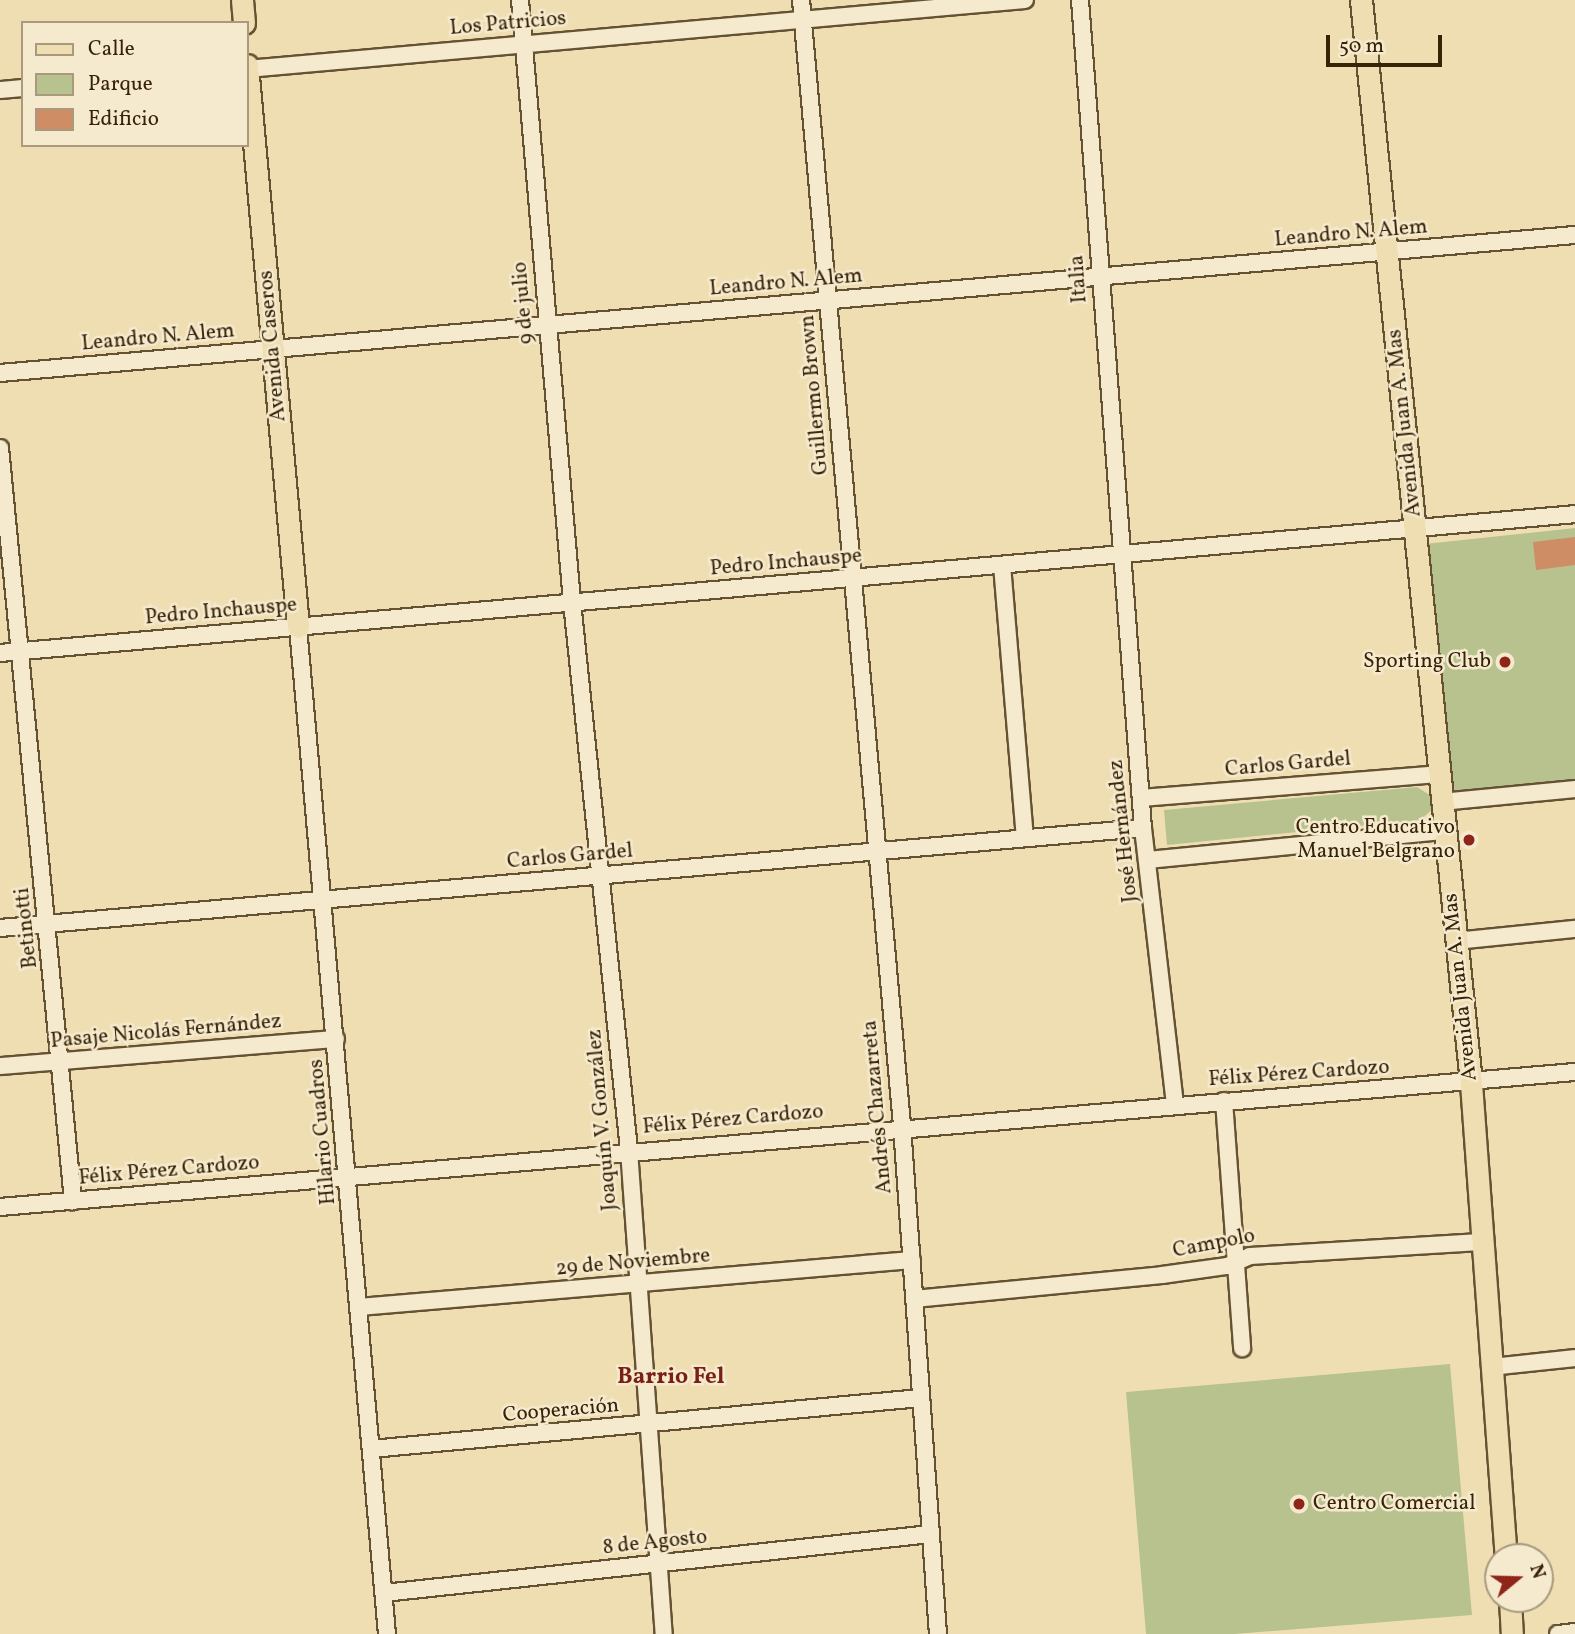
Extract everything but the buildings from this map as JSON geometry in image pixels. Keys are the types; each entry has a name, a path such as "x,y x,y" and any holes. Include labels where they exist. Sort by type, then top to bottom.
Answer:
{"main road":[{"path":"242,0 244,21"},
{"name":"Avenida Juan A. Mas","path":"1361,0 1417,528 1438,774 1471,1083 1505,1543"},
{"name":"Avenida Caseros","path":"248,78 298,626"},
{"path":"1511,1613 1513,1634"}],"street":[{"name":"9 de julio","path":"520,0 572,602"},
{"name":"Guillermo Brown","path":"801,0 853,578"},
{"name":"Los Patricios","path":"248,67 1025,0"},
{"name":"Italia","path":"1080,0 1120,554"},
{"path":"0,90 21,88"},
{"name":"Leandro N. Alem","path":"0,373 1575,235"},
{"name":"Betinotti","path":"0,448 73,1201"},
{"name":"Pedro Inchauspe","path":"0,653 1575,514"},
{"name":"José Hernández","path":"1120,554 1143,828 1174,1103"},
{"path":"1002,565 1025,838"},
{"name":"Andrés Chazarreta","path":"853,578 902,1126 938,1634"},
{"name":"Joaquín V. González","path":"572,602 629,1150 664,1634"},
{"name":"Hilario Cuadros","path":"298,626 387,1634"},
{"name":"Carlos Gardel","path":"1141,798 1438,774"},
{"path":"1441,802 1575,789"},
{"name":"Carlos Gardel","path":"0,928 1143,828"},
{"path":"1148,860 1445,831"},
{"path":"1457,941 1575,929"},
{"name":"Pasaje Nicolás Fernández","path":"0,1066 336,1039"},
{"name":"Félix Pérez Cardozo","path":"0,1208 902,1126 1174,1103 1471,1083 1575,1072"},
{"path":"1224,1101 1239,1261 1242,1348"},
{"name":"Campolo","path":"914,1299 1162,1275 1239,1261 1481,1242"},
{"name":"29 de Noviembre","path":"359,1307 912,1260"},
{"path":"1491,1367 1575,1358"},
{"name":"Cooperación","path":"371,1449 921,1398"},
{"name":"8 de Agosto","path":"384,1592 931,1534"},
{"path":"1558,1634 1575,1632"}],"green space":[{"name":"Sporting Club","path":"1575,528 1575,780 1448,794 1425,544"},
{"path":"1417,787 1441,802 1420,820 1167,845 1164,810"},
{"name":"Centro Comercial","path":"1450,1364 1472,1615 1234,1634 1146,1634 1126,1392"}],"place":[{"name":"Sporting Club","path":"1505,662"},
{"name":"Centro Educativo Manuel Belgrano","path":"1469,840"},
{"name":"Centro Comercial","path":"1299,1504"}],"district":[{"name":"Barrio Fel","path":"671,1377"}]}
